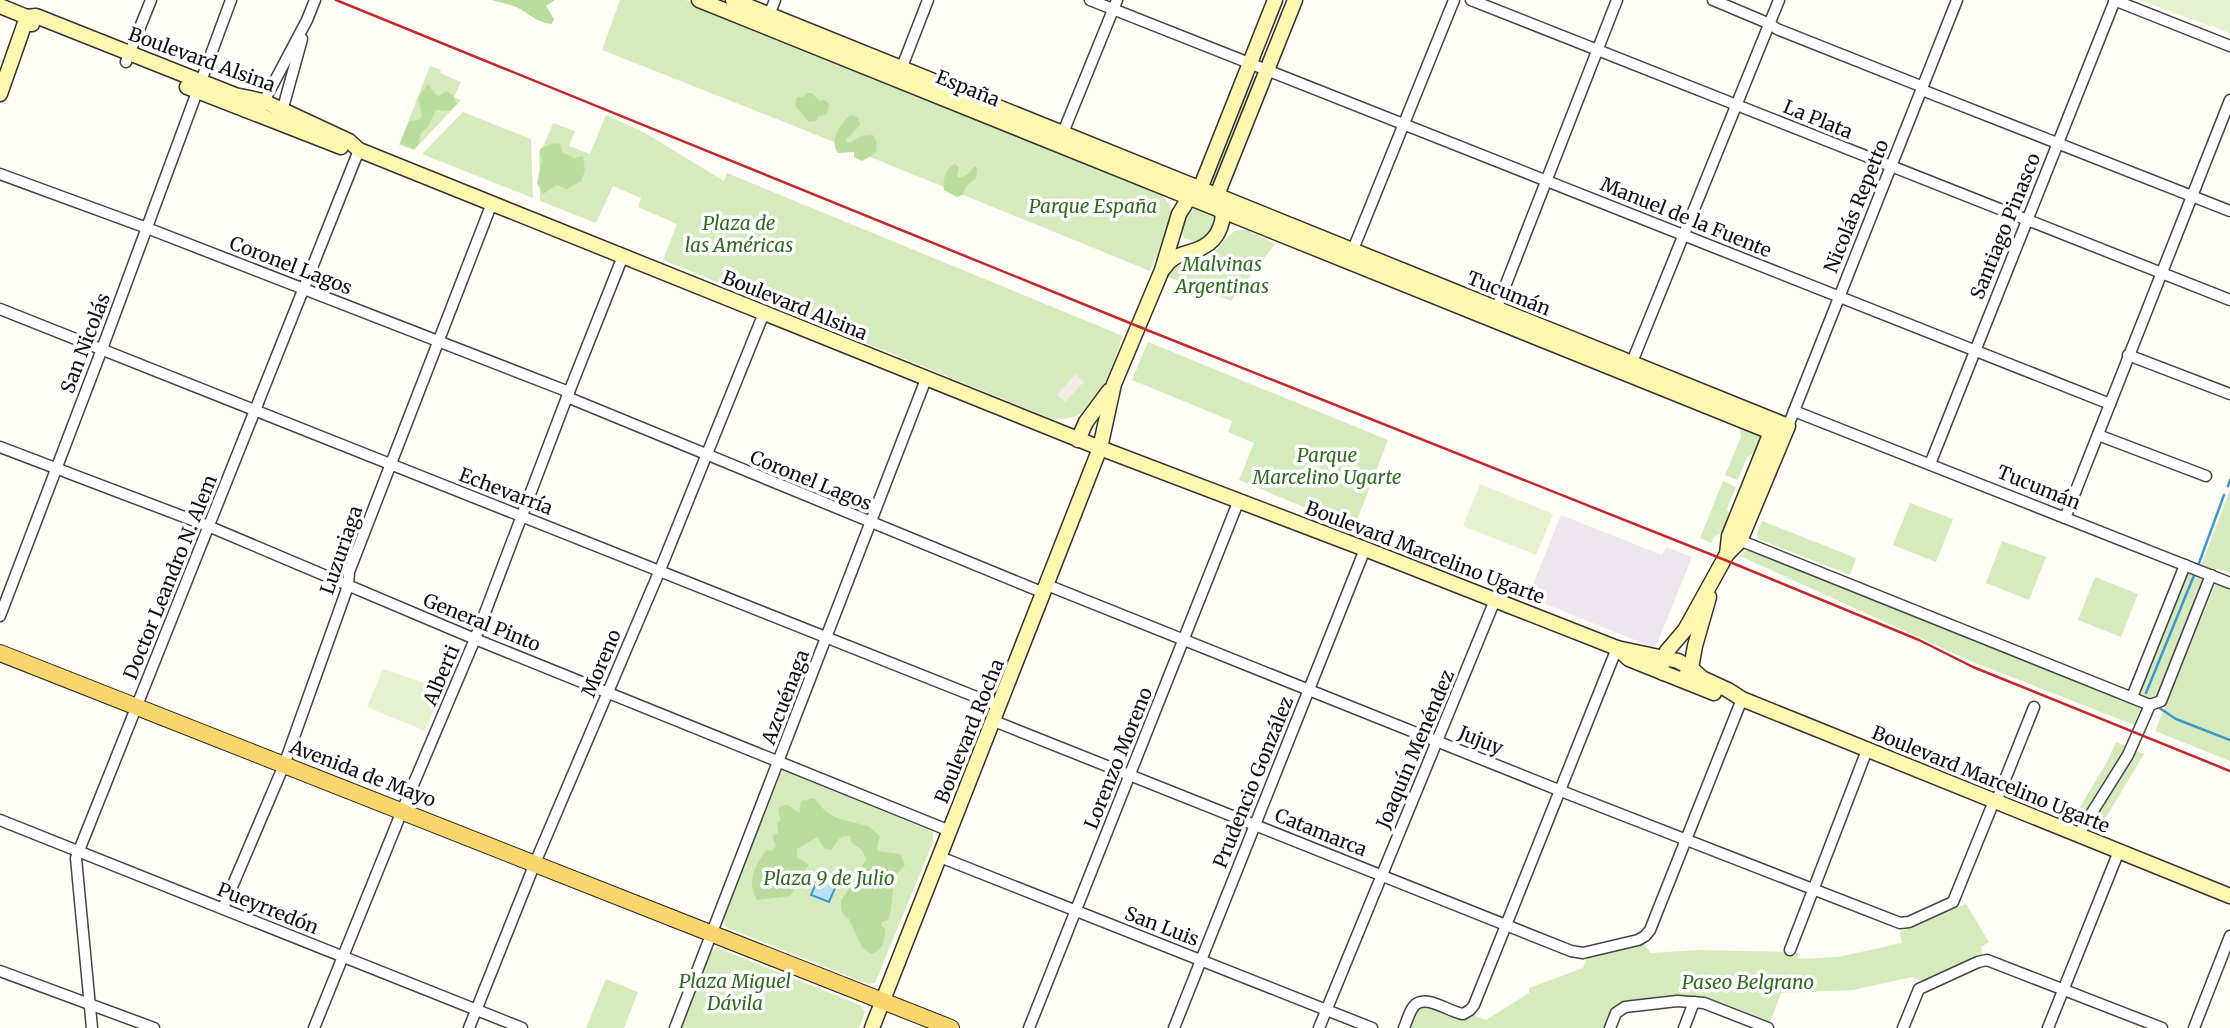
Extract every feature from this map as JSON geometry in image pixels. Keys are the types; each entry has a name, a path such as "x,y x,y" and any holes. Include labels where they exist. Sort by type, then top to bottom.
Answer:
{"main road":[{"name":"España","path":"699,0 766,21 899,74 1194,194 1224,211"},
{"name":"España","path":"733,0 766,21"},
{"path":"1078,440 1086,422 1114,384 1162,270 1176,222 1194,194 1275,0"},
{"path":"1162,270 1174,256 1201,249 1211,241 1222,223 1224,211 1217,195 1295,0"},
{"name":"Boulevard Alsina","path":"0,6 27,17 33,25 128,58 200,87 235,95 261,108 349,141 359,150 1100,449"},
{"path":"0,94 27,17"},
{"name":"España","path":"1194,194 1217,195"},
{"name":"Tucumán","path":"1217,195 1351,256"},
{"name":"Tucumán","path":"1224,211 1351,256 1630,368 1788,426"},
{"name":"Tucumán","path":"1630,368 1771,432"},
{"name":"Boulevard Rocha","path":"872,1028 1100,449 1114,384"},
{"name":"Nicolás Repetto","path":"1663,673 1661,667 1667,651 1685,631 1714,580 1788,426"},
{"name":"Nicolás Repetto","path":"1735,538 1771,432"},
{"name":"Boulevard Marcelino Ugarte","path":"1100,449 1240,500 1617,648 1678,661 1740,699"},
{"name":"Nicolás Repetto","path":"1691,668 1714,580"},
{"name":"Boulevard Marcelino Ugarte","path":"1617,648 1629,660 1725,697 1740,699 2230,896"},
{"name":"Avenida de Mayo","path":"0,653 951,1028"},
{"path":"1680,680 1691,668"}],"street":[{"path":"128,58 151,0"},
{"name":"San Nicolás","path":"0,616 232,0"},
{"path":"261,108 315,0"},
{"path":"766,21 775,0"},
{"path":"899,74 928,0"},
{"name":"Manuel de la Fuente","path":"1090,0 1115,5 1266,70 2109,404"},
{"path":"1351,256 1454,0"},
{"name":"La Plata","path":"1471,0 2230,300"},
{"path":"1494,313 1617,0"},
{"path":"1713,0 1922,89 2230,211"},
{"path":"1630,368 1779,0"},
{"name":"Nicolás Repetto","path":"1788,426 1957,0"},
{"path":"2114,0 2230,46"},
{"name":"Santiago Pinasco","path":"1930,464 2114,0"},
{"path":"1060,139 1115,5"},
{"path":"281,116 307,20"},
{"path":"2065,518 2230,100"},
{"name":"Doctor Leandro N. Alem","path":"92,1028 76,858 78,851 359,150"},
{"name":"Coronel Lagos","path":"0,174 438,341 706,456 870,523 1045,589"},
{"name":"Luzuriaga","path":"223,908 284,765 348,586 349,572 492,203"},
{"name":"Alberti","path":"314,1028 475,639 623,256"},
{"name":"Echevarría","path":"0,309 999,706"},
{"name":"Moreno","path":"469,1028 764,313"},
{"path":"2128,355 2230,394"},
{"name":"Azcuénaga","path":"675,1028 926,379"},
{"name":"Tucumán","path":"1794,411 2230,583"},
{"path":"1771,432 1788,426"},
{"path":"2098,435 2206,476"},
{"name":"General Pinto","path":"0,447 208,526 475,639 950,831"},
{"name":"Lorenzo Moreno","path":"1029,1028 1240,500"},
{"path":"1735,538 2150,705 2161,701 2211,575"},
{"name":"Prudencio González","path":"1174,1028 1365,549"},
{"path":"2132,697 2185,565"},
{"name":"Jujuy","path":"1045,589 1184,640 1895,922 1903,923 1953,902 1995,802"},
{"name":"Joaquín Menéndez","path":"1319,1028 1495,600"},
{"path":"1404,1028 1411,1010 1418,1003 1427,1001 1455,1013 1467,1013 1474,1005 1617,648"},
{"path":"1686,839 1740,699"},
{"path":"2078,835 2128,755 2150,705"},
{"path":"1995,802 2034,708"},
{"name":"Catamarca","path":"994,721 1579,953 1638,940 1645,936 1650,930 1686,839"},
{"path":"1790,950 1867,750"},
{"name":"Pueyrredón","path":"0,820 522,1028"},
{"path":"2048,1028 2119,851"},
{"name":"San Luis","path":"940,857 1372,1028"},
{"path":"2194,1028 2230,936"},
{"path":"1903,1028 1919,989 1984,960 1991,960 2162,1028"},
{"path":"0,971 154,1028"},
{"path":"1610,1028 1616,1013 1633,1005 1677,1001 1704,1003 1761,1027"},
{"path":"1684,1028 1694,1002"}],"shaded area":[{"path":"1075,374 1084,382 1065,402 1057,395"},
{"path":"1561,515 1662,555 1666,547 1692,557 1656,646 1652,647 1528,597"}],"green space":[{"path":"492,0 555,0 546,6 554,19 552,24 543,22 517,7"},
{"name":"Parque España","path":"620,0 686,0 1156,189 1168,202 1172,217 1150,271 602,50"},
{"path":"2139,0 2230,0 2230,33"},
{"path":"430,66 461,82 454,97 461,100 414,150 399,145"},
{"path":"1251,76 1257,78 1216,183 1210,183"},
{"path":"428,84 439,96 446,91 453,96 457,104 450,111 436,110 414,149 400,144 409,121 419,120 422,116 418,98"},
{"path":"812,93 819,101 824,100 829,104 827,114 819,116 816,121 809,122 795,106 797,97"},
{"path":"463,112 531,139 533,198 422,154"},
{"name":"Plaza de las Américas","path":"606,115 645,133 724,181 727,173 1123,336 1101,391 1088,409 1080,414 1070,418 1052,419 663,260 677,224 638,207 641,198 613,186 596,223 540,201 539,151 553,123 575,131 569,146 590,154"},
{"path":"850,115 858,117 860,125 845,141 850,143 861,136 873,135 877,142 876,153 862,161 854,157 854,152 838,153 836,148 837,132"},
{"path":"554,143 560,144 562,152 574,158 583,156 585,171 581,181 567,189 557,185 543,194 537,183 542,161 540,149"},
{"path":"955,164 959,167 959,178 967,175 975,166 977,168 976,178 966,186 963,195 957,197 944,190 944,178"},
{"path":"1202,207 1214,218 1211,230 1201,240 1184,238 1180,229 1185,217 1193,209"},
{"name":"Malvinas Argentinas","path":"1238,230 1247,230 1275,244 1231,301 1168,277 1174,267 1209,258"},
{"name":"Parque Marcelino Ugarte","path":"1148,342 1388,440 1354,528 1239,480 1254,443 1228,432 1232,421 1132,380"},
{"path":"1742,425 1759,433 1760,439 1755,453 1747,457 1738,480 1725,475 1741,437 1737,428"},
{"path":"1723,481 1736,487 1727,509 1730,517 1725,530 1714,537 1711,543 1700,538"},
{"path":"1480,484 1553,514 1536,555 1463,526"},
{"path":"2230,490 2230,572 2201,566"},
{"path":"1910,503 1953,519 1936,562 1893,545"},
{"path":"1762,521 1856,558 1850,575 1758,539 1757,533"},
{"path":"2002,541 2046,557 2029,600 1986,583"},
{"path":"1745,551 2133,701 2140,709 2134,725 1973,662 1740,556"},
{"path":"2188,571 2205,578 2157,698 2154,701 2140,698 2139,694"},
{"path":"2095,577 2138,594 2121,637 2078,620"},
{"path":"2216,583 2230,589 2230,761 2155,731"},
{"path":"383,669 443,689 425,731 367,707"},
{"path":"2116,742 2129,747 2083,823 2073,819 2108,760"},
{"path":"2133,749 2144,754 2099,829 2087,824"},
{"name":"Plaza 9 de Julio","path":"782,772 788,772 933,832 933,842 875,983 868,984 728,928 724,924 723,918"},
{"path":"814,798 825,811 839,819 868,826 880,836 878,851 900,854 905,865 894,877 891,909 888,920 881,925 885,929 882,944 871,954 862,947 849,919 841,909 841,900 866,859 862,850 851,842 850,836 841,837 831,850 824,848 817,837 797,849 797,857 809,865 803,873 796,872 788,884 794,890 790,896 757,900 754,893 752,880 755,868 766,850 771,851 776,846 772,836 778,833 777,823 781,820 778,810 781,806 788,805 799,813 801,801"},
{"name":"Paseo Belgrano","path":"1966,904 1989,942 1981,947 1982,954 1923,981 1912,977 1853,990 1781,993 1770,1022 1716,1001 1674,996 1616,1006 1605,1028 1410,1028 1417,1012 1425,1006 1456,1018 1474,1015 1486,1020 1529,993 1529,988 1583,968 1587,958 1644,944 1651,953 1697,950 1797,952 1798,959 1838,957 1902,943 1900,932"},
{"name":"Plaza Miguel Dávila","path":"718,948 860,1005 865,1012 859,1028 681,1028 710,953"},
{"path":"606,979 638,992 624,1028 586,1028"}],"water":[{"path":"821,872 839,879 829,902 811,895"}],"waterway":[{"path":"2228,486 2230,480"},
{"path":"2199,563 2224,495"},
{"path":"2146,693 2195,573"},
{"path":"2158,707 2176,719 2230,740"}],"railway":[{"path":"336,0 1147,330 1725,560 1919,640 1973,667 2230,771"}]}
